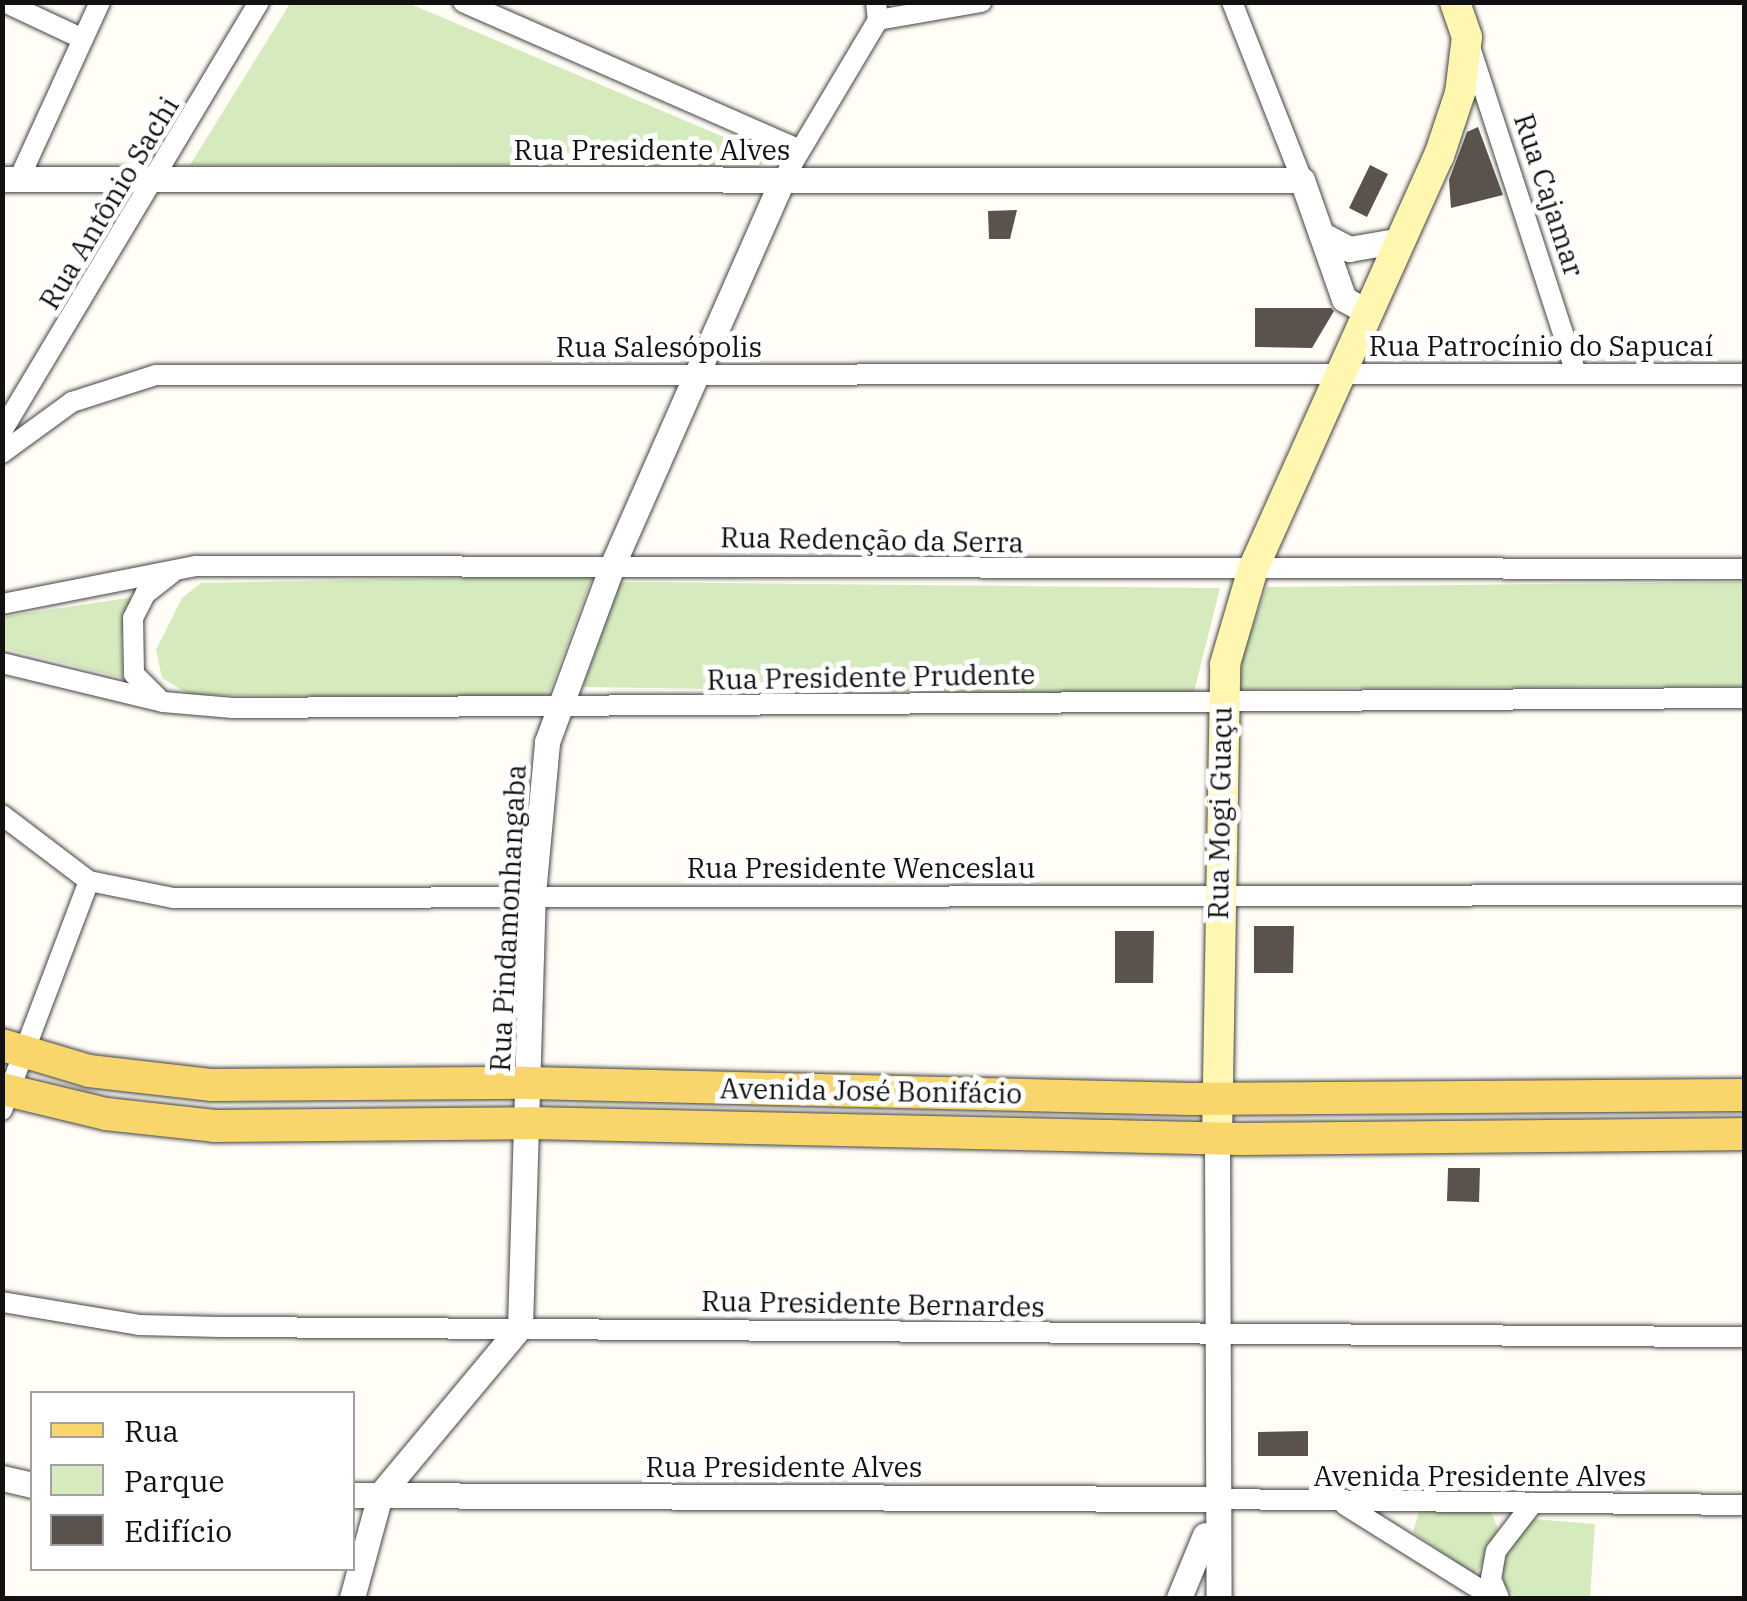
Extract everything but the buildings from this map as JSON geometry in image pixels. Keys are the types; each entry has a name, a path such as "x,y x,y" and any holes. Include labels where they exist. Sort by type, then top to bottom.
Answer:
{"main road":[{"name":"Rua Mogi Guaçu","path":"1217,1139 1220,701 1253,569 1338,374 1473,90 1468,37 1455,2"},
{"name":"Avenida José Bonifácio","path":"12,1050 89,1072 212,1085 530,1083 1218,1099 1744,1095"},
{"name":"Avenida José Bonifácio","path":"5,1097 158,1123 530,1123 1217,1139 1744,1134"}],"street":[{"path":"4,2 83,39"},
{"path":"11,179 100,2"},
{"name":"Rua Antônio Sachi","path":"2,431 157,180 259,2"},
{"path":"463,2 798,149"},
{"path":"880,14 981,2"},
{"path":"1232,2 1344,298 1367,312"},
{"name":"Rua Pindamonhangaba","path":"520,1327 540,781 558,707 612,566 701,374 782,180 880,14"},
{"name":"Rua Cajamar","path":"1473,90 1574,372"},
{"name":"Rua Presidente Alves","path":"11,179 1302,180"},
{"path":"1320,234 1350,249 1401,240"},
{"name":"Rua Patrocínio do Sapucaí","path":"1338,374 1744,374"},
{"name":"Rua Salesópolis","path":"2,453 72,402 156,375 1338,374"},
{"name":"Rua Redenção da Serra","path":"2,604 174,571 612,566 1744,568"},
{"path":"163,702 134,674 130,647 145,594 174,571"},
{"name":"Rua Presidente Prudente","path":"2,663 163,702 233,708 1744,698"},
{"name":"Rua Presidente Wenceslau","path":"2,815 89,881 173,898 534,894 1744,895"},
{"path":"5,1097 12,1050 89,881"},
{"name":"Rua Mogi Guaçu","path":"1215,1592 1217,1139"},
{"name":"Rua Presidente Bernardes","path":"2,1302 139,1325 1216,1337 1744,1336"},
{"path":"352,1598 380,1495 520,1327"},
{"path":"2,1478 30,1485"},
{"name":"Rua Presidente Alves","path":"355,1495 1214,1499"},
{"path":"1180,1597 1204,1544 1214,1499"},
{"name":"Avenida Presidente Alves","path":"1214,1499 1344,1505 1744,1505"},
{"path":"1496,1598 1491,1580 1496,1551 1533,1503"},
{"path":"1344,1505 1496,1598"},
{"path":"1180,1597 1215,1592"}],"green space":[{"path":"291,2 408,3 769,156 759,167 190,165"},
{"path":"593,575 547,698 191,695 162,678 156,650 182,598 201,583"},
{"path":"620,582 1220,588 1193,696 583,687"},
{"path":"1744,582 1744,686 1230,689 1267,587"},
{"path":"134,597 121,638 123,678 3,648 2,617"},
{"path":"1420,1508 1490,1509 1498,1529 1480,1568 1473,1574 1413,1532"},
{"path":"1533,1519 1595,1524 1590,1598 1516,1598 1504,1585 1502,1558"}]}
